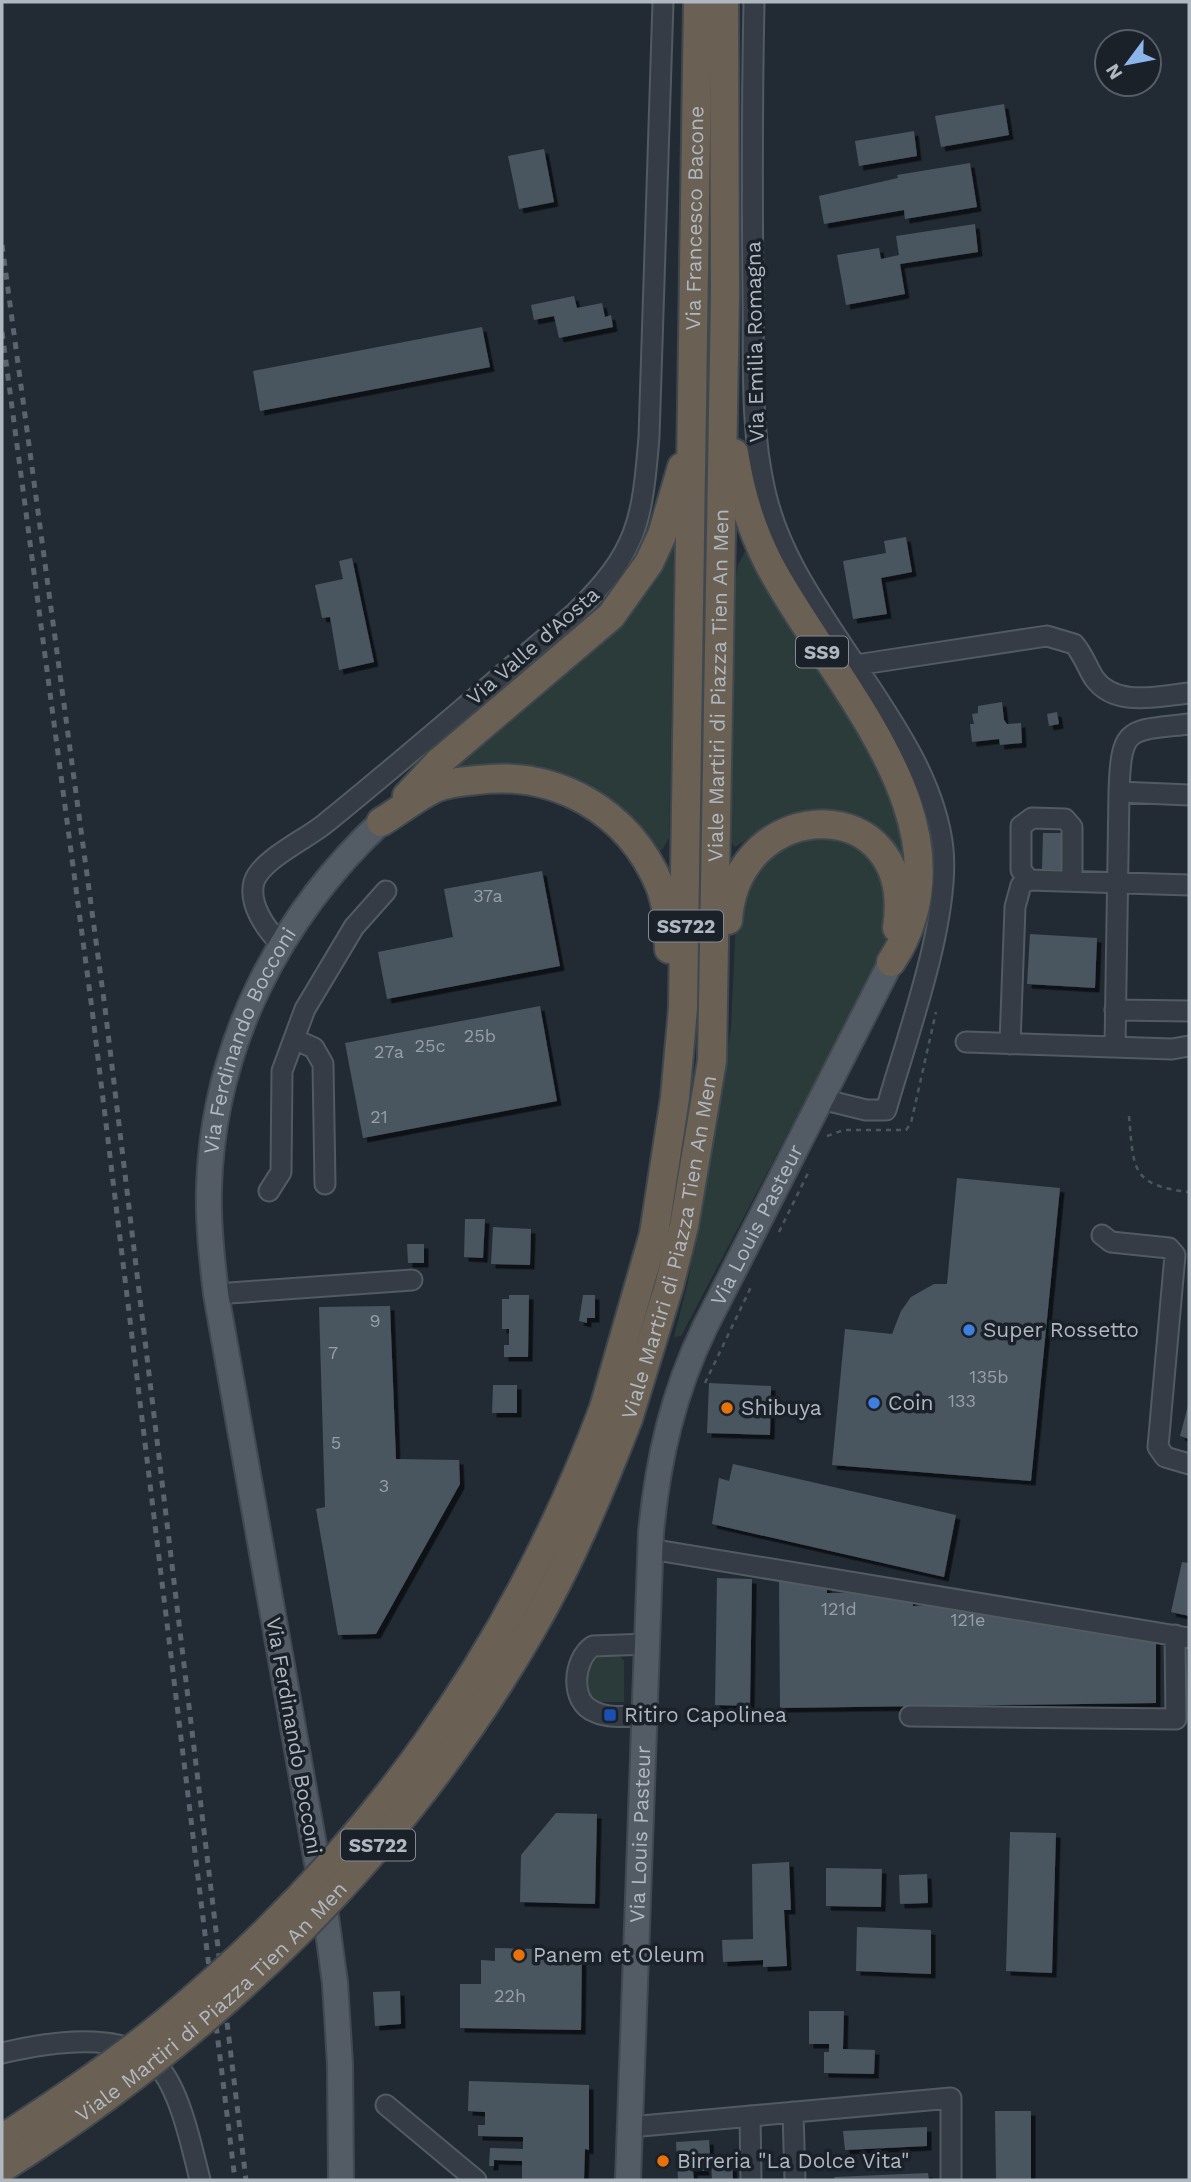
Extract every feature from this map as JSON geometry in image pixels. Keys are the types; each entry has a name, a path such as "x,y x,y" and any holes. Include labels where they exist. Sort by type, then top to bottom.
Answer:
{"highway":[{"name":"Via Francesco Bacone","path":"692,435 698,2"},
{"name":"Via Francesco Bacone","path":"723,333 724,2"},
{"name":"Viale Martiri di Piazza Tien An Men","path":"2,2139 74,2092 165,2023 259,1938 351,1840 444,1720 506,1622 616,1414 669,1286 684,1226 712,1061 723,333"},
{"name":"Via Louis Pasteur","path":"723,333 732,380 734,453 751,524 780,584 889,760 911,810 918,836 919,886 904,943 891,962"},
{"path":"381,822 438,763 588,637 631,592 662,535 692,435"},
{"name":"Viale Martiri di Piazza Tien An Men","path":"2,2168 99,2104 213,2014 314,1918 368,1858 458,1745 532,1629 595,1503 644,1278 669,1143 685,957 692,435"},
{"path":"381,822 437,788 504,776 568,789 616,821 650,865 667,912 669,992 664,1074 669,1143"},
{"name":"SS722","path":"712,1061 722,1016 728,912 733,892 743,867 758,851 789,829 823,822 839,824 853,828 877,846 893,869 900,902 891,962"}],"main road":[{"name":"Via Ferdinando Bocconi","path":"341,2180 340,2064 335,1983 326,1916 216,1294 209,1228 209,1186 220,1100 244,1020 280,943 336,867 381,822"},
{"name":"Via Louis Pasteur","path":"628,2180 650,1549 657,1468 663,1441 692,1353 891,962"}],"street":[{"name":"Via Valle d'Aosta","path":"280,943 261,921 257,907 254,883 261,870 325,825 575,613 608,578 633,536 643,507 649,438 663,2"},
{"name":"Via Emilia Romagna","path":"754,2 753,296 757,453 778,536 798,577 915,761 927,790 943,849 942,887 933,940 886,1110 866,1110 821,1099"},
{"path":"856,666 1047,636 1074,644 1094,678 1114,695 1146,697 1189,693"},
{"path":"1115,1047 1120,755 1126,738 1138,730 1189,724"},
{"path":"1119,792 1189,795"},
{"path":"1029,880 1021,870 1021,826 1032,818 1065,819 1072,827 1072,880"},
{"path":"1010,1044 1015,907 1021,885 1029,880 1072,880 1189,886"},
{"path":"269,1191 281,1172 282,1071 293,1039 305,1009 354,927 386,891"},
{"path":"1115,1010 1189,1011"},
{"path":"293,1039 314,1048 323,1064 322,1163 325,1184"},
{"path":"966,1042 1115,1047 1189,1046"},
{"path":"1102,1235 1111,1242 1169,1248 1175,1255 1158,1447 1165,1457 1189,1464"},
{"path":"216,1294 412,1280"},
{"path":"650,1549 1182,1636 1176,1719 911,1716"},
{"path":"646,1716 603,1715 590,1710 582,1699 577,1679 582,1656 593,1646 648,1643"},
{"path":"2,2053 101,2042 141,2054 156,2064 174,2095 200,2180"},
{"path":"630,2127 951,2098 951,2180"},
{"path":"386,2105 477,2180"},
{"path":"793,2112 795,2180"},
{"path":"750,2116 751,2180"}],"path":[{"path":"822,1140 844,1130 906,1130 911,1124 937,1010"},
{"path":"1129,1116 1135,1165 1142,1178 1161,1189 1189,1192"},
{"path":"774,1241 813,1160"},
{"path":"702,1390 753,1282"}],"shaded area":[{"path":"669,544 674,545 669,838 662,850 655,851 607,803 435,780"},
{"path":"749,544 891,784 910,880 887,845 765,829 735,847 728,839 734,592 738,565"},
{"path":"834,831 880,864 890,924 879,960 681,1336 674,1337 688,1282 731,1029 737,895 768,851"},
{"path":"615,1653 624,1660 624,1702 597,1702 587,1684 588,1671 600,1655"}],"building":[{"path":"1004,104 1009,135 941,147 935,116"},
{"path":"914,131 917,156 859,166 855,141"},
{"path":"544,149 554,202 519,209 508,156"},
{"path":"970,163 977,207 905,219 904,210 824,224 819,196 898,178 897,175"},
{"path":"975,224 978,252 900,264 905,294 846,305 837,255 879,248 881,259 899,255 896,236"},
{"path":"574,296 577,308 602,303 605,317 611,315 613,327 559,338 554,316 534,320 531,305"},
{"path":"482,327 490,367 260,411 253,371"},
{"path":"906,537 912,572 881,578 887,614 853,619 843,561 886,553 884,541"},
{"path":"352,558 374,662 339,670 330,617 322,618 315,585 343,579 339,561"},
{"path":"1002,702 1007,724 1021,723 1022,743 1000,745 999,739 972,742 970,724 974,724 972,714 978,713 978,706"},
{"path":"1057,712 1059,724 1049,726 1047,714"},
{"path":"1043,833 1063,833 1062,870 1042,869"},
{"path":"542,871 560,966 387,999 378,952 453,937 444,889"},
{"path":"1030,934 1097,938 1095,988 1027,984"},
{"path":"540,1006 557,1101 363,1138 345,1043"},
{"name":"Super Rossetto","path":"957,1178 1060,1188 1031,1481 832,1465 845,1329 892,1334 901,1311 911,1297 934,1284 947,1284"},
{"path":"465,1219 485,1219 483,1258 464,1257"},
{"path":"493,1227 531,1229 530,1265 491,1264"},
{"path":"407,1244 424,1244 424,1263 408,1263"},
{"path":"509,1295 529,1295 528,1357 504,1357 504,1345 509,1345 509,1329 502,1329 502,1299 509,1299"},
{"path":"583,1295 595,1295 595,1318 587,1318 587,1323 579,1321"},
{"path":"390,1306 396,1459 459,1460 460,1484 376,1634 338,1635 316,1509 325,1507 319,1307"},
{"path":"709,1383 771,1386 770,1435 707,1433"},
{"path":"493,1385 517,1385 517,1413 492,1413"},
{"path":"1189,1402 1189,1439 1180,1436"},
{"path":"733,1464 956,1515 944,1577 712,1524 719,1478 729,1481"},
{"path":"1182,1562 1189,1563 1189,1616 1171,1612"},
{"path":"717,1578 752,1579 750,1706 715,1705"},
{"path":"827,1580 827,1593 913,1592 913,1606 968,1603 1156,1638 1156,1703 780,1708 779,1581"},
{"path":"556,1813 597,1814 595,1904 520,1902 521,1855"},
{"path":"1010,1832 1056,1833 1052,1973 1006,1971"},
{"path":"789,1862 791,1910 784,1910 787,1966 763,1967 763,1960 723,1962 722,1940 753,1939 752,1864"},
{"path":"826,1868 882,1869 881,1907 826,1906"},
{"path":"927,1874 928,1903 900,1904 899,1875"},
{"path":"857,1927 931,1930 931,1974 856,1971"},
{"path":"495,1948 582,1950 581,2030 460,2028 460,1984 481,1984 481,1960 495,1961"},
{"path":"400,1991 401,2024 375,2026 373,1992"},
{"path":"809,2011 844,2011 843,2049 875,2050 874,2074 824,2073 824,2052 829,2052 829,2044 809,2044"},
{"path":"469,2081 589,2085 589,2150 585,2149 584,2180 522,2180 522,2161 494,2160 494,2166 489,2166 490,2148 523,2149 523,2137 478,2136 478,2125 485,2125 485,2112 468,2111"},
{"path":"995,2111 1031,2111 1031,2180 996,2180"},
{"path":"927,2127 927,2146 845,2150 843,2131"},
{"path":"709,2140 710,2156 732,2155 733,2180 712,2180 711,2160 704,2161 705,2171 693,2171 694,2180 678,2180 676,2142"},
{"path":"928,2173 929,2180 835,2180 834,2177"}],"railway":[{"path":"2,245 105,1008 246,2180"},
{"path":"2,332 92,1009 235,2180"}],"place":[{"name":"Super Rossetto","path":"969,1330"},
{"name":"Coin","path":"874,1403"},
{"name":"Shibuya","path":"727,1408"},
{"name":"Ritiro Capolinea","path":"610,1715"},
{"name":"Panem et Oleum","path":"519,1955"},
{"name":"Birreria \"La Dolce Vita\"","path":"663,2161"}]}
